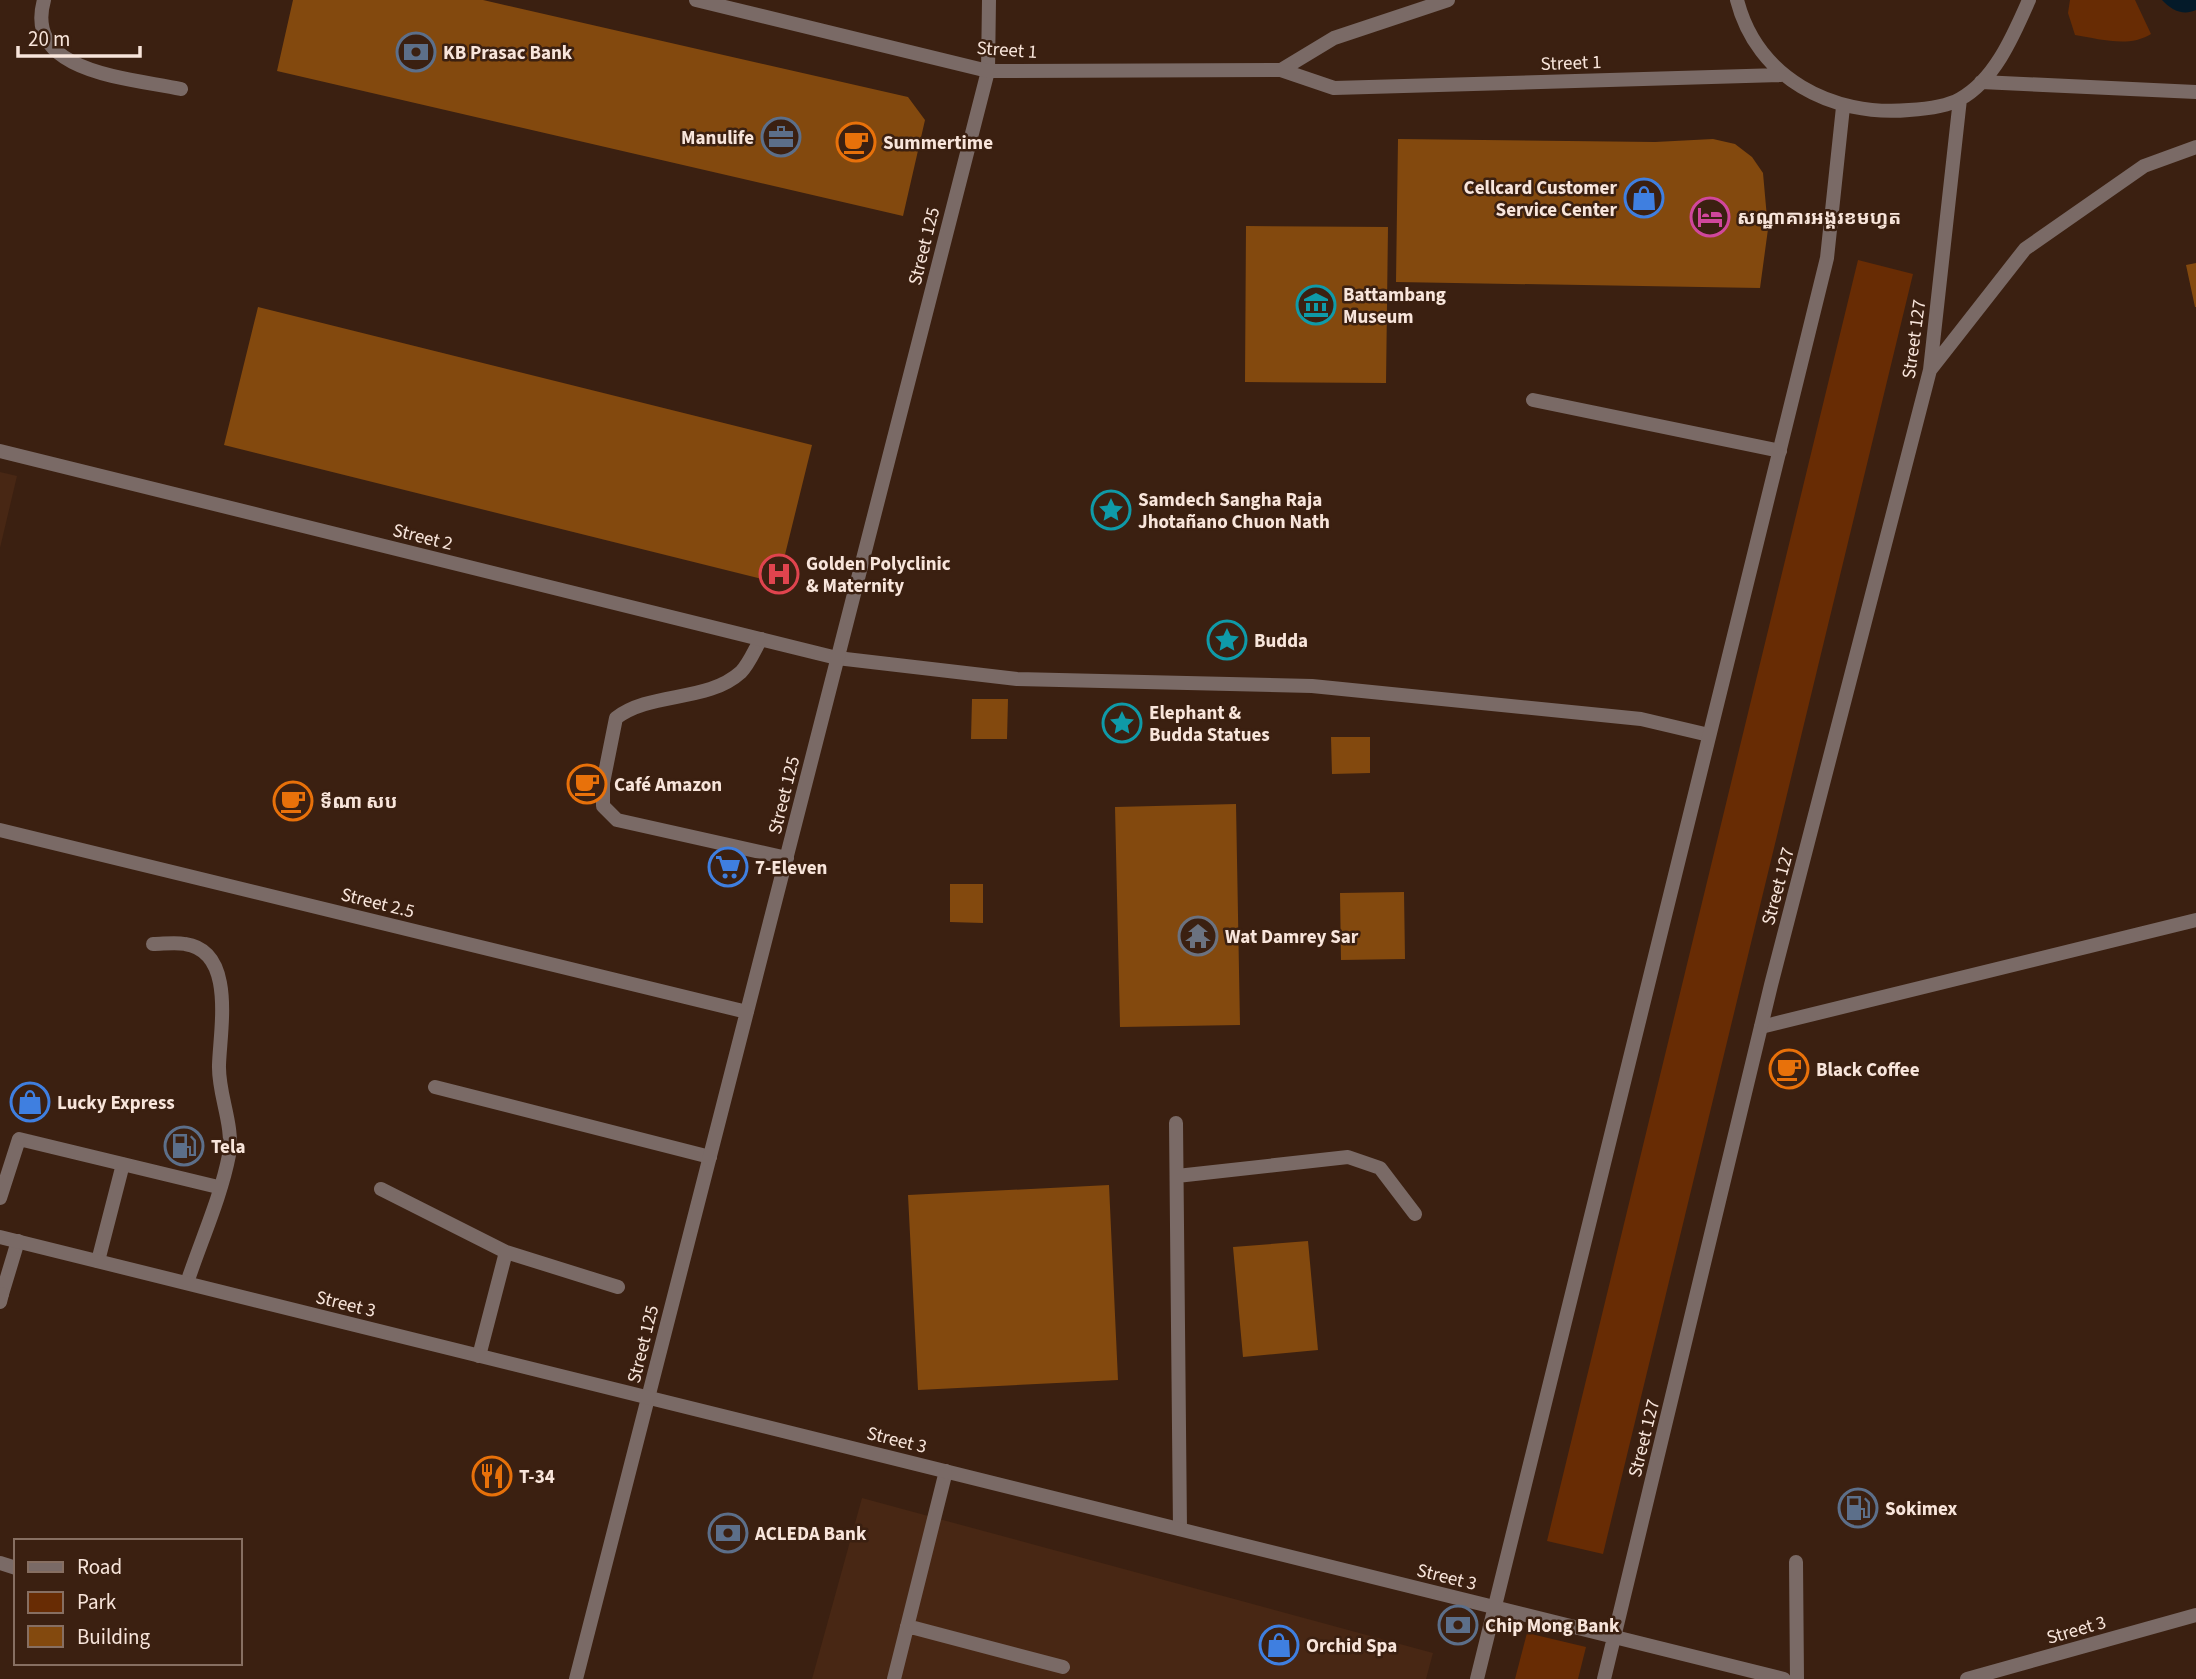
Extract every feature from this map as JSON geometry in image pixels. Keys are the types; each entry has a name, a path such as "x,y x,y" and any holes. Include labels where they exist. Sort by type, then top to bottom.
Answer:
{"street":[{"path":"44,0 40,16 50,47 74,65 181,89"},
{"name":"Street 1","path":"696,0 988,71 1281,70 1334,88 1781,75"},
{"name":"Street 125","path":"576,1679 988,71 989,0"},
{"path":"1281,70 1334,38 1448,0"},
{"path":"1737,0 1744,25 1781,75 1843,107 1889,112 1929,108 1960,99 1981,82 2008,46 2029,0"},
{"path":"1981,82 2196,92"},
{"name":"Street 127","path":"1604,1679 1761,1027 1930,370 1960,99"},
{"path":"1477,1679 1827,258 1843,107"},
{"path":"1930,370 2025,249 2144,166 2196,147"},
{"path":"1533,400 1780,451"},
{"name":"Street 2","path":"0,451 838,658 1017,679 1312,686 1641,719 1709,736"},
{"path":"761,639 742,671 729,680 702,691 639,706 617,718 603,783 603,806 617,820 787,858"},
{"name":"Street 2.5","path":"0,830 747,1012"},
{"path":"1761,1027 2196,920"},
{"path":"153,944 187,943 207,956 218,971 222,994 219,1072 228,1113 229,1154 187,1283"},
{"path":"435,1087 710,1157"},
{"path":"1176,1123 1180,1529"},
{"path":"0,1198 19,1139 218,1187"},
{"path":"1177,1176 1348,1157 1380,1168 1415,1214"},
{"path":"98,1261 124,1164"},
{"path":"381,1189 506,1252 618,1287"},
{"name":"Street 3","path":"0,1237 1784,1679"},
{"path":"1,1298 18,1241"},
{"path":"479,1356 506,1252"},
{"path":"894,1679 946,1471"},
{"path":"1796,1562 1797,1679"},
{"name":"Street 3","path":"1967,1679 2196,1615"},
{"path":"907,1626 1063,1667"}],"shaded area":[{"path":"0,472 17,476 0,548"},
{"path":"862,1498 1433,1653 1426,1679 812,1679"}],"green space":[{"path":"2070,0 2135,0 2151,34 2124,42 2075,35 2068,13"},
{"path":"1858,260 1913,274 1603,1554 1547,1541"},
{"path":"1527,1633 1586,1647 1578,1679 1515,1679"}],"water":[{"path":"2162,0 2196,0 2196,10 2178,11"}],"building":[{"path":"293,0 483,0 908,97 925,120 903,216 277,71"},
{"path":"1398,139 1655,142 1713,139 1735,144 1752,157 1763,173 1768,229 1760,288 1396,282"},
{"name":"Battambang Museum","path":"1246,226 1388,227 1386,383 1245,382"},
{"path":"2196,263 2196,307 2195,307 2186,265"},
{"path":"258,307 812,445 778,583 224,445"},
{"path":"972,699 1008,699 1007,739 971,739"},
{"path":"1331,737 1370,737 1370,773 1332,774"},
{"path":"1236,804 1240,1025 1120,1027 1115,807"},
{"path":"950,884 983,884 983,923 950,922"},
{"path":"1404,892 1405,959 1341,960 1340,893"},
{"path":"1109,1185 1118,1380 918,1390 908,1195"},
{"path":"1308,1241 1318,1350 1243,1357 1233,1247"}],"place":[{"name":"KB Prasac Bank","path":"416,52"},
{"name":"Manulife","path":"781,137"},
{"name":"Summertime","path":"856,142"},
{"name":"Cellcard Customer Service Center","path":"1644,198"},
{"name":"សណ្ឋាគារអង្គរខមហ្វត","path":"1710,217"},
{"name":"Battambang Museum","path":"1316,305"},
{"name":"Samdech Sangha Raja Jhotañano Chuon Nath","path":"1111,510"},
{"name":"Golden Polyclinic & Maternity","path":"779,574"},
{"name":"Budda","path":"1227,640"},
{"name":"Elephant & Budda Statues","path":"1122,723"},
{"name":"Café Amazon","path":"587,784"},
{"name":"ទីណា សប","path":"293,801"},
{"name":"7-Eleven","path":"728,867"},
{"name":"Wat Damrey Sar","path":"1198,936"},
{"name":"Black Coffee","path":"1789,1069"},
{"name":"Lucky Express","path":"30,1102"},
{"name":"Tela","path":"184,1146"},
{"name":"T-34","path":"492,1476"},
{"name":"Sokimex","path":"1858,1508"},
{"name":"ACLEDA Bank","path":"728,1533"},
{"name":"Chip Mong Bank","path":"1458,1625"},
{"name":"Orchid Spa","path":"1279,1645"}]}
